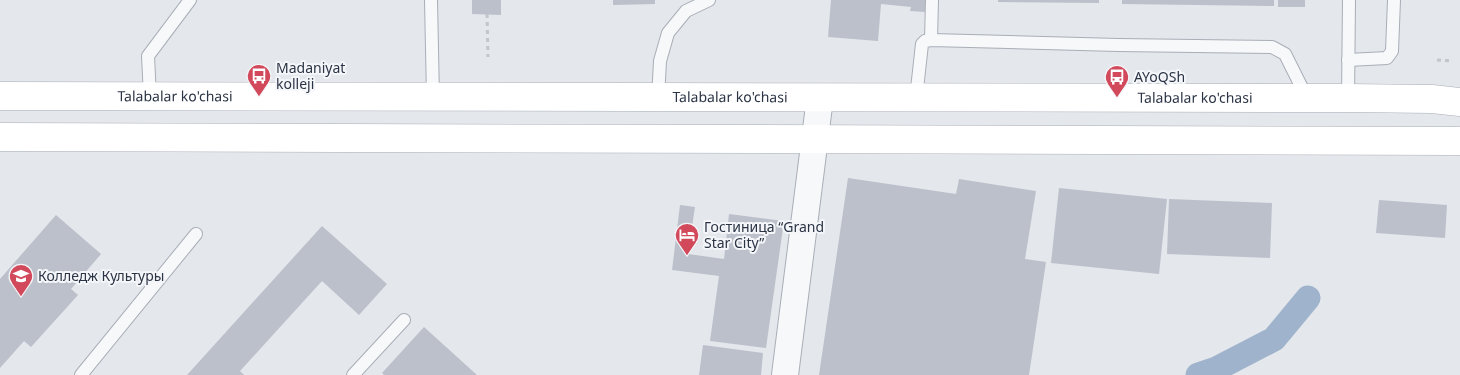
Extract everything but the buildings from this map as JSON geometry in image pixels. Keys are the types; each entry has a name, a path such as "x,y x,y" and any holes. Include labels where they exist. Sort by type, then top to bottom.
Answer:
{"main road":[{"name":"Talabalar ko'chasi","path":"0,96 1348,98 1432,99 1460,102"},
{"path":"0,137 1460,142"}],"street":[{"path":"785,375 820,98"}],"lane":[{"path":"150,97 148,56 190,0"},
{"path":"430,0 433,97"},
{"path":"658,98 660,61 668,32 686,11 709,0"},
{"path":"931,40 932,0"},
{"path":"1348,98 1349,0"},
{"path":"1348,60 1390,57 1392,51 1394,0"},
{"path":"916,98 922,44 925,41 931,40 1272,47 1285,54 1307,98"},
{"path":"81,375 196,234"},
{"path":"353,375 404,320"}],"path":[{"path":"487,14 488,57"},
{"path":"1437,60 1451,61"}],"waterway":[{"path":"1198,375 1216,369 1274,339 1308,298"}],"place":[{"name":"Madaniyat kolleji","path":"259,97"},
{"name":"AYoQSh","path":"1117,98"},
{"name":"Гостиница “Grand Star City”","path":"687,256"},
{"name":"Колледж Культуры","path":"21,297"}]}
